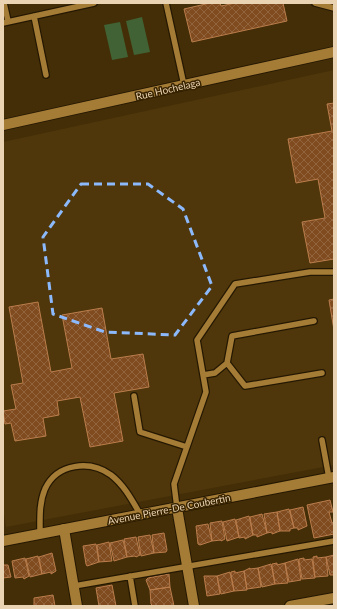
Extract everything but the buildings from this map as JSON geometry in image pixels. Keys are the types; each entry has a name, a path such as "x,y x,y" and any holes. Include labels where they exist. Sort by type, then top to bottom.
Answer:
{"street":[{"name":"Rue Hochelaga","path":"3,125 334,52"},
{"name":"Avenue Pierre-De Coubertin","path":"3,541 332,478"},
{"path":"177,508 194,606"},
{"path":"64,529 77,606"},
{"path":"290,606 308,604 334,598"}],"lane":[{"path":"4,3 6,22 94,3"},
{"path":"166,3 184,85"},
{"path":"315,3 334,8"},
{"path":"34,16 46,75"},
{"path":"177,508 174,484 206,392 197,340 235,284 310,272 334,272"},
{"path":"203,375 215,373 227,363 232,336 314,322"},
{"path":"227,363 245,386 322,373"},
{"path":"134,396 140,432 187,447"},
{"path":"322,440 332,478"},
{"path":"40,534 40,505 46,488 57,474 75,466 94,466 111,476 127,493 140,514"},
{"path":"74,586 334,541"},
{"path":"130,576 135,606"}],"highlighted area":[{"path":"81,184 148,184 183,209 212,286 175,335 105,332 53,314 43,237"}],"shaded area":[{"path":"334,70 334,465 6,527 3,508 3,142"}],"green space":[{"path":"142,17 150,52 134,55 126,21"},
{"path":"120,22 128,57 112,60 104,25"}]}
